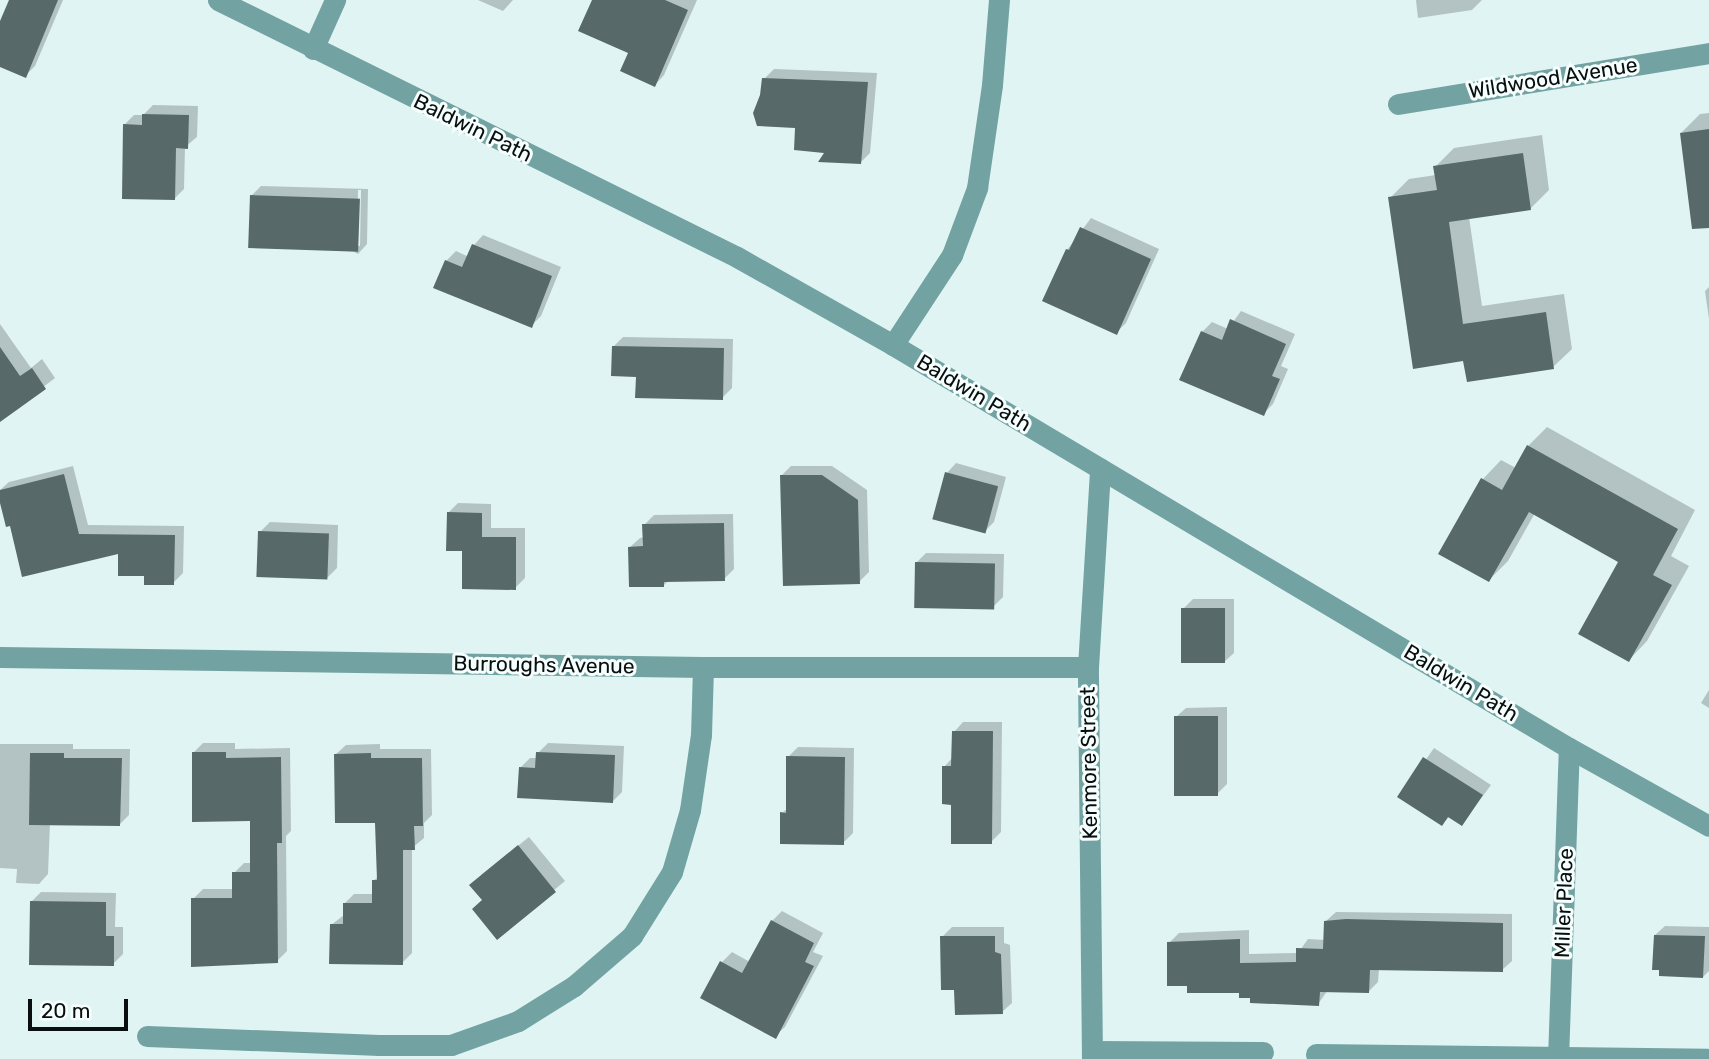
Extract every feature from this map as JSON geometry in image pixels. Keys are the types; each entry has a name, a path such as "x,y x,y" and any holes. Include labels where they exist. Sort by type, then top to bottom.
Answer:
{"street":[{"name":"Baldwin Path","path":"218,0 737,257 893,345 1569,748 1709,826"},
{"path":"313,49 335,0"},
{"path":"893,345 952,254 976,188 992,85 999,0"},
{"name":"Wildwood Avenue","path":"1398,104 1709,53"},
{"name":"Kenmore Street","path":"1092,1055 1088,667 1100,468"},
{"name":"Burroughs Avenue","path":"0,657 703,667 1088,667"},
{"path":"147,1036 379,1045 450,1045 517,1021 574,986 632,936 672,872 690,810 701,735 703,667"},
{"name":"Miller Place","path":"1558,1058 1569,748"},
{"path":"1092,1055 1263,1052"},
{"path":"1317,1054 1707,1059"}],"building":[{"path":"9,0 58,0 26,78 0,67 0,21"},
{"path":"592,0 665,0 688,10 655,87 620,71 628,53 578,31"},
{"path":"762,78 868,82 861,164 818,162 824,153 794,150 795,128 757,126 753,113 760,95"},
{"path":"142,114 189,115 188,149 176,148 175,200 122,199 123,124 142,125"},
{"path":"1709,129 1709,228 1692,229 1680,133"},
{"path":"1523,153 1531,210 1449,222 1463,324 1546,312 1554,369 1467,382 1463,361 1413,369 1388,197 1437,190 1433,166"},
{"path":"250,195 360,199 358,252 248,248"},
{"path":"1080,227 1151,259 1117,335 1042,301 1066,249 1069,250"},
{"path":"472,244 552,276 532,328 433,288 445,260 462,267"},
{"path":"1230,319 1286,344 1272,376 1280,379 1264,416 1179,380 1201,331 1222,340"},
{"path":"612,346 724,348 723,400 635,398 636,377 611,376"},
{"path":"0,347 20,376 32,368 46,389 0,422"},
{"path":"1527,445 1678,529 1653,575 1672,585 1629,662 1578,634 1618,562 1529,512 1489,582 1438,554 1481,478 1502,490"},
{"path":"945,472 998,486 985,534 932,519"},
{"path":"64,474 79,534 175,535 174,585 144,585 144,576 118,576 118,554 22,577 10,526 6,527 0,490"},
{"path":"780,475 822,475 858,500 860,584 783,586"},
{"path":"447,512 482,513 482,537 516,537 516,590 462,589 462,551 446,551"},
{"path":"724,523 725,581 664,582 664,587 629,587 628,547 643,546 642,524"},
{"path":"258,531 329,533 327,579 256,577"},
{"path":"915,562 995,563 994,609 914,608"},
{"path":"1181,608 1225,608 1225,663 1181,663"},
{"path":"1174,716 1218,716 1218,796 1174,796"},
{"path":"952,731 993,731 992,844 951,844 951,805 942,804 942,766 951,766"},
{"path":"192,752 226,752 226,758 281,757 282,843 277,843 278,963 191,967 191,898 232,898 232,872 250,872 250,821 192,822"},
{"path":"536,752 615,755 613,803 517,798 519,767 535,768"},
{"path":"30,753 64,753 64,758 122,758 120,826 29,825"},
{"path":"371,753 371,758 422,758 423,826 414,826 415,850 403,850 403,965 329,964 330,924 343,924 343,903 372,903 372,880 377,880 375,823 335,823 334,754"},
{"path":"786,756 845,757 844,845 780,844 780,812 786,813"},
{"path":"1423,757 1483,795 1462,826 1448,817 1442,826 1397,797"},
{"path":"518,845 556,892 497,940 472,909 482,900 469,885"},
{"path":"30,901 106,902 106,936 114,936 114,966 29,965"},
{"path":"1346,919 1503,923 1503,972 1370,970 1369,993 1320,992 1319,1006 1250,1003 1250,998 1239,998 1239,993 1187,993 1187,986 1167,986 1167,942 1240,939 1240,963 1296,962 1296,948 1323,949 1324,921"},
{"path":"771,920 814,943 805,962 814,966 776,1039 700,998 720,961 742,973"},
{"path":"1654,935 1705,936 1703,978 1659,976 1659,970 1652,970"},
{"path":"940,936 995,936 995,952 1001,954 1003,1014 955,1015 954,990 941,990"}]}
